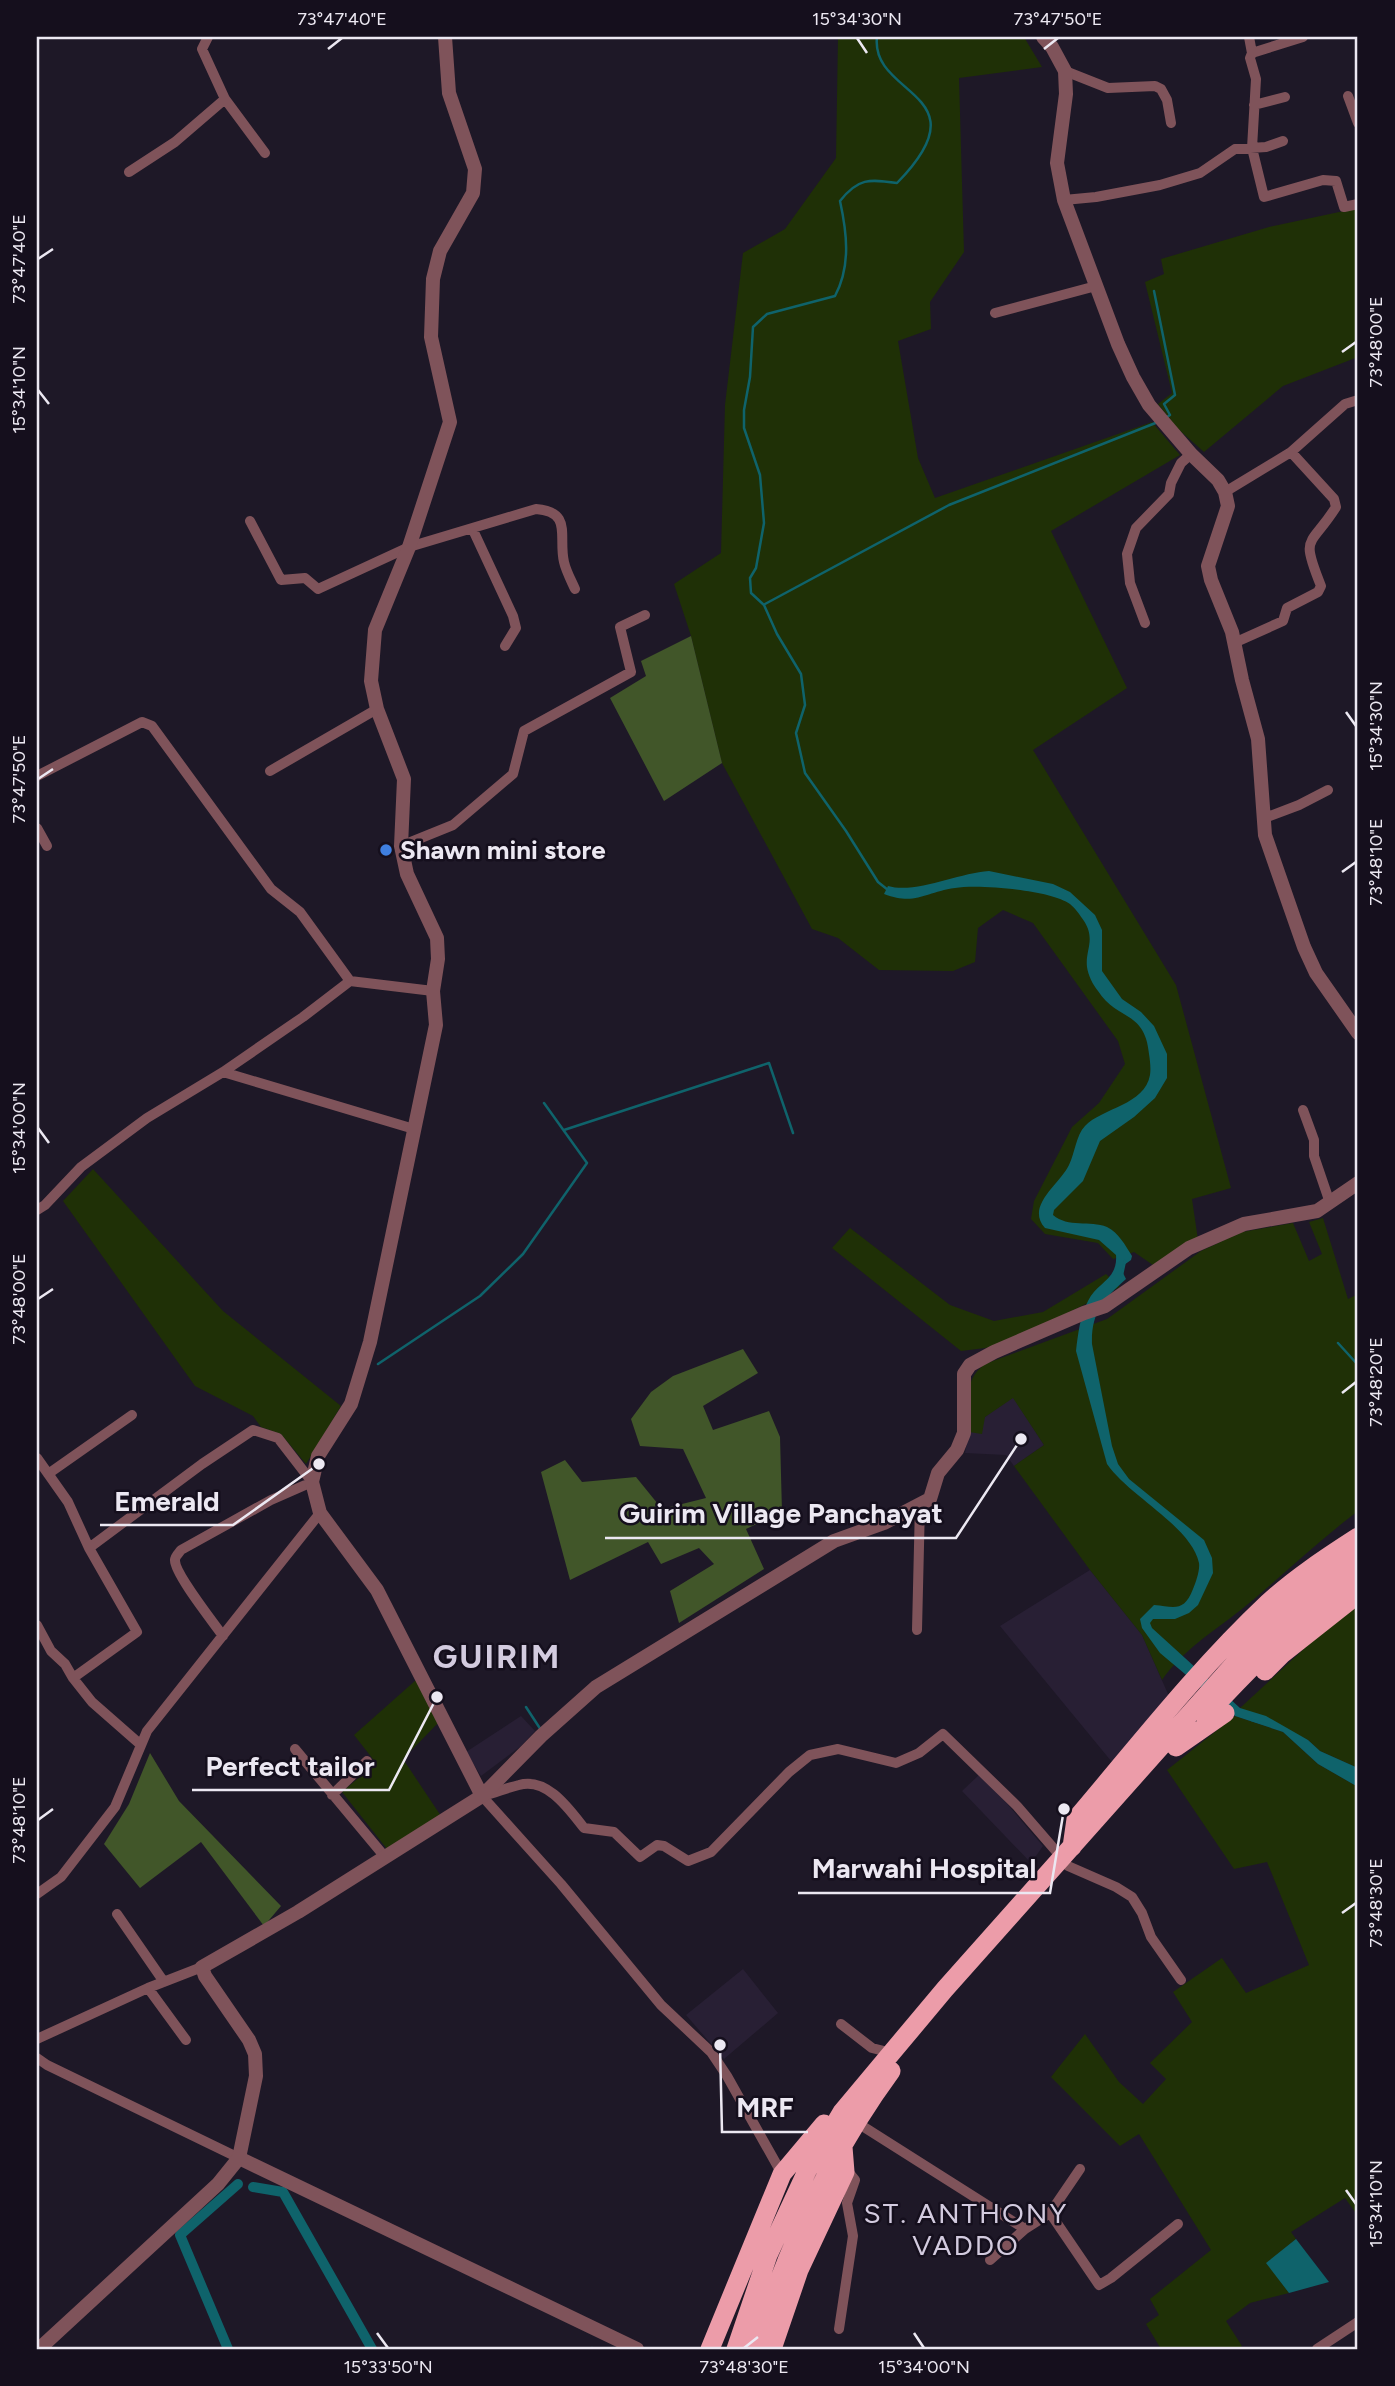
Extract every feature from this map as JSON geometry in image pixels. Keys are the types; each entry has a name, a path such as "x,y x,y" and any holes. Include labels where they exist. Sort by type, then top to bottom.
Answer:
{"highway":[{"path":"1068,1857 1076,1819 1200,1674 1269,1602 1358,1537"},
{"path":"736,2349 768,2255 807,2171 849,2117 892,2053 1068,1857 1268,1626 1358,1554"},
{"path":"755,2349 771,2299 819,2192 843,2147 849,2117 890,2073 1068,1857 1280,1637 1317,1605 1358,1576"},
{"path":"1176,1747 1221,1718 1239,1696 1282,1654 1358,1594"},
{"path":"710,2349 782,2174 828,2120 849,2117"},
{"path":"772,2349 799,2270 846,2169 843,2147"}],"street":[{"path":"208,37 202,49 225,99 265,153"},
{"path":"312,1482 318,1456 351,1404 370,1342 436,1025 433,991 438,959 437,938 407,874 401,846 404,779 377,709 371,681 375,630 409,547 450,422 430,337 433,279 440,251 473,193 475,169 449,93 445,37"},
{"path":"1043,37 1052,47 1065,71 1066,94 1056,163 1064,200 1096,286 1133,377 1149,405 1218,480 1225,492 1228,506 1208,566 1211,580 1233,632 1241,680 1258,739 1265,835 1316,974 1358,1034"},
{"path":"1249,37 1252,53 1250,58 1256,79 1252,148 1264,197 1322,180 1336,181 1344,207 1358,204"},
{"path":"1252,53 1303,37"},
{"path":"1065,71 1108,88 1155,86 1161,89 1167,100 1171,123"},
{"path":"1348,96 1358,123"},
{"path":"1254,105 1285,97"},
{"path":"129,172 175,142 225,99"},
{"path":"1064,200 1160,185 1200,173 1235,149 1266,147 1283,141"},
{"path":"995,313 1096,286"},
{"path":"1225,492 1291,452 1345,404 1358,400"},
{"path":"1145,623 1130,583 1127,554 1136,528 1169,494 1181,463 1189,451"},
{"path":"1234,643 1283,621 1287,608 1318,592 1321,586 1309,556 1310,541 1336,507 1335,499 1291,452"},
{"path":"250,521 281,580 305,578 318,589 409,547 536,509 550,510 560,519 564,560 575,589"},
{"path":"473,530 513,616 516,628 505,646"},
{"path":"401,846 453,825 513,774 524,731 631,671 620,627 645,615"},
{"path":"270,771 377,709"},
{"path":"37,776 142,722 152,726 271,889 300,912 350,981"},
{"path":"1262,819 1299,806 1328,790"},
{"path":"37,828 47,846"},
{"path":"37,1210 81,1167 147,1118 223,1072 350,981 433,991"},
{"path":"223,1072 414,1129"},
{"path":"1303,1110 1314,1140 1314,1156 1330,1203"},
{"path":"37,2039 148,1988 202,1967 299,1912 482,1796 541,1736 596,1687 834,1541 884,1523 930,1499 938,1473 957,1450 964,1433 964,1374 970,1365 994,1352 1105,1306 1189,1248 1244,1224 1317,1212 1358,1183"},
{"path":"48,1474 132,1415"},
{"path":"89,1548 202,1464 253,1430 278,1438 312,1482 320,1513 377,1590 482,1796 561,1884 661,2005 711,2052 782,2174"},
{"path":"37,1458 68,1502 89,1548 137,1632 73,1678"},
{"path":"223,1636 184,1581 175,1561 176,1556 181,1550 271,1500 312,1482"},
{"path":"917,1630 920,1504"},
{"path":"37,1894 61,1877 116,1807 146,1731 320,1513"},
{"path":"37,1625 51,1651 65,1664 92,1702 141,1745"},
{"path":"482,1796 522,1783 544,1787 565,1804 584,1828 614,1832 640,1857 657,1845 664,1846 688,1861 711,1852 789,1772 810,1755 838,1749 896,1763 919,1753 943,1734 1068,1857 1132,1897 1152,1937 1181,1980"},
{"path":"295,1749 385,1857"},
{"path":"332,1795 367,1761"},
{"path":"117,1914 164,1982"},
{"path":"39,2349 218,2184 239,2158 256,2076 255,2054 249,2040 205,1976 202,1967"},
{"path":"148,1988 186,2040"},
{"path":"841,2024 872,2048 892,2053"},
{"path":"37,2058 47,2066 637,2349"},
{"path":"849,2117 1026,2229"},
{"path":"839,2329 853,2236 847,2203 855,2180 846,2169"},
{"path":"990,2260 1026,2229 1050,2214 1080,2169"},
{"path":"1050,2214 1099,2285 1178,2224"},
{"path":"1317,2349 1358,2322"}],"shaded area":[{"path":"838,37 1024,37 1042,67 959,78 964,252 930,302 931,329 898,341 918,458 935,498 1152,422 1180,455 1051,531 1127,688 1033,750 1176,985 1231,1188 1192,1199 1198,1240 1153,1265 1134,1252 1113,1259 1098,1243 1045,1234 1031,1219 1034,1201 1072,1127 1099,1103 1125,1064 1118,1041 1033,923 1003,910 978,928 975,962 953,971 879,970 838,938 812,929 722,763 691,636 674,584 721,553 725,405 743,253 785,229 836,158"},
{"path":"1358,208 1358,357 1283,386 1204,452 1177,428 1158,404 1172,393 1145,282 1164,274 1161,259 1269,227"},
{"path":"691,636 722,763 664,801 610,698 646,676 641,661"},
{"path":"989,871 1053,884 1070,892 1095,915 1102,930 1102,971 1122,999 1141,1012 1154,1026 1167,1054 1167,1078 1155,1098 1100,1141 1083,1181 1054,1210 1053,1215 1072,1223 1107,1227 1118,1236 1132,1256 1122,1271 1126,1279 1100,1307 1092,1333 1112,1446 1118,1464 1129,1479 1204,1540 1212,1558 1213,1573 1198,1605 1189,1613 1175,1619 1153,1619 1150,1623 1152,1628 1240,1708 1266,1716 1308,1740 1320,1751 1358,1768 1358,1787 1318,1764 1283,1732 1235,1716 1160,1653 1142,1628 1140,1619 1154,1605 1178,1606 1186,1601 1195,1583 1199,1563 1194,1549 1172,1524 1107,1464 1076,1351 1085,1307 1114,1270 1116,1255 1099,1240 1045,1228 1039,1212 1046,1195 1069,1165 1085,1126 1140,1093 1150,1075 1150,1059 1142,1030 1129,1017 1105,1001 1093,983 1087,967 1089,934 1084,921 1070,904 1047,895 997,888 955,888 904,899 884,894 888,886 911,887"},
{"path":"93,1169 223,1311 341,1406 306,1464 281,1434 261,1427 253,1416 195,1386 63,1201"},
{"path":"1323,1218 1348,1299 1358,1294 1358,1511 1189,1650 1162,1680 1142,1635 1090,1570 1014,1466 1044,1445 1013,1398 985,1417 982,1434 969,1432 970,1386 985,1364 1107,1319 1201,1251 1242,1232 1293,1223 1309,1261 1322,1254 1309,1222"},
{"path":"850,1228 950,1305 994,1321 1043,1312 1106,1274 1120,1287 1001,1346 961,1351 832,1248"},
{"path":"743,1349 758,1373 703,1406 713,1430 769,1411 780,1437 782,1512 746,1529 764,1569 679,1623 670,1591 714,1564 699,1548 661,1564 648,1542 570,1580 541,1472 565,1460 582,1482 636,1477 662,1509 706,1498 683,1449 640,1446 631,1419 651,1392 673,1376"},
{"path":"1013,1397 1044,1445 1014,1466 1006,1455 965,1453 969,1432"},
{"path":"1090,1570 1142,1635 1172,1703 1116,1767 1000,1626"},
{"path":"1358,1603 1358,1768 1320,1751 1308,1740 1240,1708 1346,1610"},
{"path":"416,1680 439,1722 403,1759 441,1816 387,1849 342,1792 376,1763 354,1735"},
{"path":"521,1716 535,1731 521,1746 481,1776 466,1752"},
{"path":"1235,1716 1283,1732 1318,1764 1358,1787 1358,2210 1355,2212 1345,2198 1291,2232 1296,2239 1267,2263 1289,2293 1250,2303 1226,2321 1242,2346 1238,2349 1161,2349 1146,2324 1159,2315 1150,2299 1211,2250 1139,2134 1120,2146 1051,2077 1085,2034 1119,2082 1143,2104 1166,2079 1150,2063 1192,2022 1173,1992 1222,1958 1246,1993 1309,1965 1267,1862 1234,1869 1167,1770"},
{"path":"150,1753 179,1801 281,1906 264,1926 201,1842 140,1888 104,1844 129,1804"},
{"path":"981,1773 1043,1846 1031,1863 962,1791"},
{"path":"743,1969 778,2013 724,2059 686,2015"},
{"path":"1296,2239 1329,2282 1289,2293 1266,2263"}],"waterway":[{"path":"877,37 880,57 890,72 918,98 928,113 930,130 921,153 897,183 865,182 846,193 840,201 846,249 844,273 835,296 767,314 753,327 744,428 760,475 764,523 756,568 750,578 751,593 764,605 777,634 801,674 805,705 796,733 805,773 878,882 888,890"},
{"path":"1154,291 1175,395 1164,404 1170,415 1167,417"},
{"path":"765,604 949,505 1158,422"},
{"path":"564,1130 769,1063 793,1133"},
{"path":"378,1364 480,1296 523,1254 587,1163 544,1103"},
{"path":"1122,1275 1125,1261"},
{"path":"1338,1343 1358,1365"},
{"path":"526,1707 541,1730"},
{"path":"1252,1720 1269,1725"},
{"path":"228,2349 180,2235 238,2184"},
{"path":"253,2187 283,2192 372,2349"}],"place":[{"name":"Shawn mini store","path":"386,850"},
{"name":"Guirim Village Panchayat","path":"1021,1439"},
{"name":"Emerald","path":"319,1464"},
{"name":"Perfect tailor","path":"437,1697"},
{"name":"Marwahi Hospital","path":"1064,1809"},
{"name":"MRF","path":"720,2045"}],"district":[{"name":"GUIRIM","path":"497,1656"},
{"name":"ST. ANTHONY VADDO","path":"966,2229"}]}
